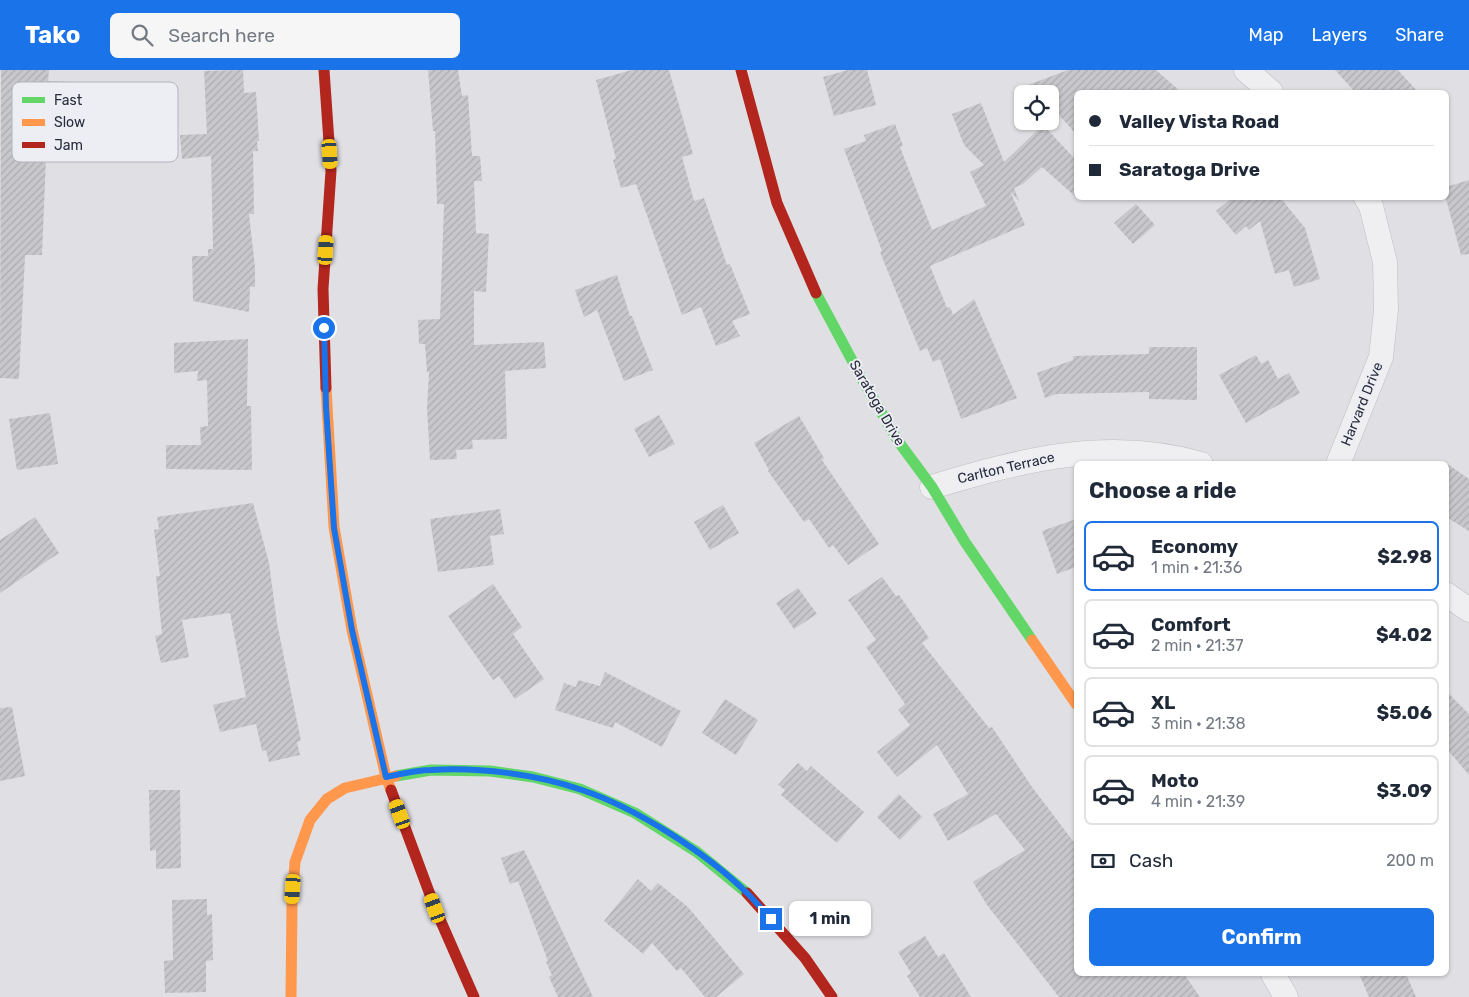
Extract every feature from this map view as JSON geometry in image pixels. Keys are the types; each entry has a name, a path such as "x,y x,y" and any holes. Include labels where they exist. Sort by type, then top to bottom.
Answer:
{"street":[{"path":"324,70 331,171 323,289 326,407 334,528 352,630 386,777 435,908 474,997"},
{"name":"Saratoga Drive","path":"741,70 777,203 815,291 898,441 932,487 964,542 1074,701"},
{"path":"1246,70 1269,90"},
{"name":"Harvard Drive","path":"1339,461 1381,357 1386,310 1385,262 1371,206 1367,200"},
{"name":"Carlton Terrace","path":"932,487 998,468 1072,453 1128,451 1191,461"},
{"path":"1449,596 1469,610"},
{"path":"291,997 292,903 295,862 310,820 327,799 344,788 386,777 431,770 490,771 516,775 580,789 635,813 698,852 748,894 805,958 832,997"},
{"path":"1274,976 1286,997"}],"building":[{"path":"1,70 49,70 48,81 77,82 12,82 12,162 46,162 42,255 25,255 19,379 0,378"},
{"path":"243,70 244,93 256,92 259,141 257,141 258,151 253,151 254,214 249,214 255,267 255,287 250,287 249,312 193,301 192,256 208,256 208,249 213,249 211,156 182,159 180,135 207,134 204,71"},
{"path":"428,70 458,70 462,96 468,95 472,156 480,156 482,181 474,181 476,233 489,234 486,292 474,291 474,345 544,342 546,368 505,371 507,439 472,440 473,449 456,450 457,459 430,460 427,408 429,372 427,372 425,344 419,344 418,320 440,319 444,204 437,204 435,131 433,131"},
{"path":"632,70 669,70 693,154 682,157 694,201 704,198 727,265 730,264 750,314 732,321 740,336 716,346 701,307 682,315 636,184 621,188 613,160 616,159 596,80"},
{"path":"848,70 867,70 876,105 834,116 823,77"},
{"path":"1068,70 1156,70 1179,90 1074,90 1074,132 1059,115 1059,85 1028,85"},
{"path":"1335,70 1398,70 1416,90 1353,90"},
{"path":"981,103 1004,162 1038,130 1048,130 1074,158 1074,195 1042,167 1023,184 1014,188 1019,201 1010,191 1025,225 930,266 947,308 950,307 953,315 974,299 1017,398 961,419 940,359 933,362 927,348 920,351 880,252 882,251 844,149 866,141 864,135 895,124 903,146 900,147 932,230 986,206 970,172 984,165 964,145 952,114"},
{"path":"1469,180 1469,254 1461,255 1446,200 1449,200 1449,186"},
{"path":"1230,200 1285,200 1283,201 1305,228 1320,279 1294,287 1289,270 1275,274 1260,221 1249,230 1246,226 1236,235 1216,211"},
{"path":"1136,204 1155,225 1133,244 1114,223"},
{"path":"617,275 630,316 632,316 653,370 624,381 597,310 584,317 575,290"},
{"path":"248,339 247,406 251,406 252,470 166,469 166,445 201,445 200,427 208,426 207,380 197,381 198,371 174,373 174,343"},
{"path":"1149,347 1197,347 1197,400 1149,399 1149,392 1056,394 1045,398 1037,373 1073,360 1073,356 1149,354"},
{"path":"1256,355 1261,364 1268,360 1278,379 1289,373 1300,393 1246,423 1219,375"},
{"path":"50,413 58,464 17,470 9,419"},
{"path":"659,415 675,444 649,457 634,429"},
{"path":"799,416 824,458 822,460 879,544 848,565 833,545 829,548 809,519 804,522 768,471 754,443"},
{"path":"1449,465 1469,479 1469,531 1449,519"},
{"path":"253,503 269,563 277,623 301,741 297,742 300,755 269,762 266,750 262,751 256,724 220,732 213,705 246,697 230,613 182,620 189,657 161,663 155,636 162,634 156,576 160,576 154,530 159,529 157,517"},
{"path":"723,505 739,533 710,550 694,522"},
{"path":"500,509 504,534 490,536 494,565 438,572 430,519"},
{"path":"35,517 59,553 0,593 0,540"},
{"path":"1074,520 1074,568 1057,574 1042,531"},
{"path":"882,577 896,596 899,595 929,638 922,643 989,728 992,727 1032,787 1074,842 1074,976 1185,976 1200,997 1059,997 987,905 973,882 1025,850 996,814 948,841 933,814 968,794 937,745 897,777 877,752 910,725 898,710 905,704 866,647 876,640 848,600"},
{"path":"493,584 522,627 513,634 544,679 515,699 499,676 493,680 448,616"},
{"path":"798,588 817,614 794,629 776,603"},
{"path":"605,672 681,711 662,747 615,722 613,728 555,710 564,683 576,687 578,680 600,686"},
{"path":"1449,694 1469,714 1469,775 1449,752"},
{"path":"725,699 758,720 736,755 702,733"},
{"path":"12,707 25,776 0,781 0,708"},
{"path":"798,763 807,771 811,766 864,812 837,843 781,795 785,790 778,785"},
{"path":"149,790 180,790 181,868 156,869 156,850 150,851"},
{"path":"899,794 922,817 900,840 877,817"},
{"path":"524,850 593,997 558,997 549,977 552,975 546,962 548,961 518,881 510,884 501,858"},
{"path":"638,879 651,891 658,883 688,907 744,974 716,997 705,997 681,968 677,971 652,943 643,954 604,921"},
{"path":"207,899 207,915 212,914 213,960 206,961 206,992 165,993 164,961 173,960 172,900"},
{"path":"925,936 938,957 944,953 971,997 920,997 907,976 911,973 898,952"},
{"path":"1360,976 1407,976 1416,997 1369,997"}],"traffic: fast":[{"path":"816,293 898,441 932,487 965,542 1032,640"},
{"path":"396,776 431,770 490,771 533,777 580,789 635,813 697,852 747,893"}],"traffic: slow":[{"path":"326,388 334,527 352,630 386,777 391,790"},
{"path":"1032,640 1074,701"},
{"path":"291,997 292,903 295,862 310,820 327,799 345,788 396,776"}],"traffic: jam":[{"path":"324,70 331,171 323,289 326,388"},
{"path":"741,70 777,203 816,293"},
{"path":"391,790 435,908 474,997"},
{"path":"747,893 805,958 832,997"}],"route":[{"path":"324,328 326,407 334,528 352,630 386,777 431,770 490,771 533,778 580,789 635,813 698,852 748,894 771,919"}]}
